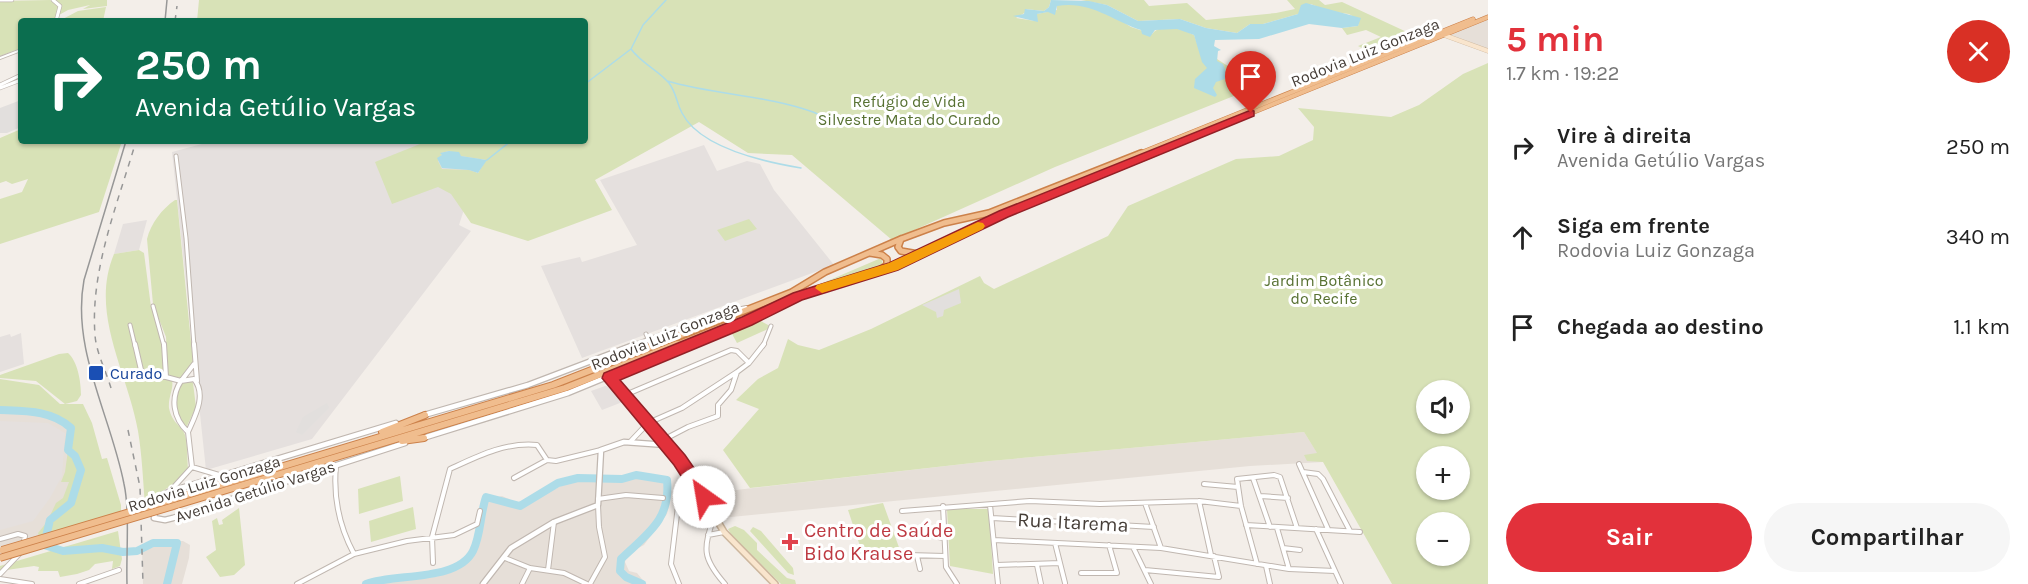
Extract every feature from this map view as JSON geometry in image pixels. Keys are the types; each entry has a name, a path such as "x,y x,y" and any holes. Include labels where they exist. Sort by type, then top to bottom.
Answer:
{"highway":[{"name":"Rodovia Luiz Gonzaga","path":"177,501 382,444 599,376 798,297 877,272 922,254 1014,210 1488,15"},
{"name":"Rodovia Luiz Gonzaga","path":"1,554 553,385 792,292 825,272 901,239 944,223 989,213 1019,202 1488,15"},
{"path":"901,239 898,247 901,251 922,254"},
{"path":"865,254 876,253 887,259 887,265 877,272"},
{"path":"355,444 425,415"},
{"path":"382,444 424,438"}],"main road":[{"path":"1444,35 1488,51"},
{"path":"610,378 686,468 724,532 776,584"}],"street":[{"path":"0,0 12,0"},
{"path":"53,0 60,6 57,18"},
{"path":"58,18 64,13"},
{"path":"0,58 18,51"},
{"path":"0,87 18,77"},
{"path":"0,87 18,81"},
{"path":"171,490 183,480 192,466 188,432 200,406 186,238 176,156"},
{"name":"Avenida Getúlio Vargas","path":"759,305 719,314 528,385 171,490 159,498 154,518 165,520 173,518 336,465 534,405 610,378 747,321 798,297"},
{"path":"153,306 164,338 166,377"},
{"path":"130,326 141,370 150,376 197,381"},
{"path":"630,442 648,423 681,408 749,363 762,348 771,326"},
{"path":"646,334 649,341"},
{"path":"634,339 638,345"},
{"path":"626,395 733,350 749,363"},
{"path":"188,432 180,425 174,393 195,362"},
{"path":"514,478 547,460 556,461 601,450 614,444 665,443 688,427 718,416 718,405 731,390 737,372"},
{"path":"433,563 432,537 450,469 497,448 512,445 537,446 547,460"},
{"path":"503,557 530,568 564,573 589,584 605,558 599,527 598,502 601,450"},
{"path":"1299,464 1328,530"},
{"path":"336,465 334,494 338,519 354,554"},
{"path":"192,466 206,473 221,475"},
{"path":"1303,472 1318,474 1323,479 1350,531"},
{"path":"1257,564 1241,506 1237,479 1277,475 1284,484 1297,528"},
{"path":"1253,478 1270,527"},
{"path":"1204,484 1238,487"},
{"path":"483,584 511,548 554,522 598,502 626,495 663,498"},
{"path":"1260,496 1288,498"},
{"path":"679,584 671,564 678,506 683,502 704,497"},
{"path":"902,511 943,506 990,506 1030,501 1145,503 1199,501 1241,506"},
{"path":"1145,570 1219,576 1199,501"},
{"path":"1145,503 1161,548"},
{"path":"943,506 947,569 957,584"},
{"path":"990,506 998,584"},
{"path":"297,584 354,554 432,537 454,535 477,524 480,511"},
{"path":"714,516 708,534 705,560 725,584"},
{"name":"Rua Itarema","path":"992,518 1154,527"},
{"path":"548,570 554,522"},
{"path":"1246,525 1360,532"},
{"path":"1277,528 1289,569"},
{"path":"1316,529 1341,584"},
{"path":"708,534 724,532"},
{"path":"911,532 945,538"},
{"path":"0,539 18,534 25,537 22,551 0,574"},
{"path":"994,540 1161,548 1266,566 1335,571"},
{"path":"1055,543 1065,583"},
{"path":"1081,573 1117,573 1109,545"},
{"path":"1133,547 1151,584"},
{"path":"1283,548 1300,550"},
{"path":"908,555 945,556"},
{"path":"917,555 920,569"},
{"path":"997,565 1060,563"},
{"path":"1037,565 1041,584"},
{"path":"1266,566 1270,584"},
{"path":"522,584 530,568"},
{"path":"79,584 119,570"},
{"path":"0,579 33,584"}],"shaded area":[{"path":"1488,14 1488,50 1444,33"},
{"path":"18,101 18,128 0,133 0,108"},
{"path":"202,144 485,144 459,225 471,231 312,439 206,470 172,152"},
{"path":"704,145 717,171 747,161 760,164 774,190 834,265 582,358 541,266 580,257 582,262 637,245 600,180"},
{"path":"147,220 139,250 114,254 123,224"},
{"path":"959,289 961,303 944,310 943,316 937,318 936,312 922,305"},
{"path":"21,333 24,364 0,372 0,337 10,334 11,337"},
{"path":"605,386 615,388 625,401 602,410 591,391"},
{"path":"327,403 329,408 302,435 296,432 303,417"},
{"path":"0,405 60,414 86,439 58,536 0,554"},
{"path":"0,421 48,423 65,433 62,476 50,498 33,521 0,530"},
{"path":"1304,432 1323,462 1250,466 721,518 708,497 736,490 990,461"},
{"path":"652,476 667,481 672,492 667,514 644,545 627,554 625,562 629,571 637,573 646,584 374,584 380,581 435,577 456,570 461,562 472,558 480,543 485,502 489,499 502,496 520,504 586,478 617,479"},
{"path":"171,541 183,541 190,545 182,584 143,584 142,551"}],"green space":[{"path":"50,0 59,7 55,18 18,18 18,49 0,56 0,1"},
{"path":"54,0 107,0 107,6 83,9 90,5 68,10 59,15 61,6"},
{"name":"Refúgio de Vida Silvestre Mata do Curado","path":"199,0 1051,0 1049,7 1044,11 1025,9 1026,12 1016,18 1035,21 1037,14 1057,10 1057,5 1067,1 1103,9 1131,27 1152,34 1166,27 1194,35 1203,60 1217,59 1259,86 1055,167 892,240 792,155 748,153 699,122 595,180 612,210 528,241 471,223 451,194 438,187 392,204 375,162 420,144 588,144 588,18 197,18","holes":["449,151 461,156 486,160 478,173 469,170 442,169 438,161 441,153"]},
{"path":"1081,0 1144,0 1149,6 1187,3 1206,20 1295,9 1287,0 1319,0 1325,5 1342,2 1409,33 1366,50 1358,46 1381,37 1366,30 1347,35 1342,28 1358,26 1359,20 1349,14 1327,11 1311,4 1298,14 1263,24 1250,24 1237,33 1206,28 1180,19 1138,21 1107,5"},
{"path":"106,7 104,18 65,18 78,11"},
{"name":"Jardim Botânico do Recife","path":"1488,63 1488,584 1392,584 1323,462 1307,461 1304,455 1317,453 1304,432 990,461 750,488 723,450 759,409 736,400 758,379 778,368 788,339 798,345 819,350 871,329 980,276 984,283 994,289 1108,236 1128,206 1236,159 1279,156 1313,140 1314,127 1298,108 1391,117 1419,105 1463,74"},
{"path":"18,130 18,144 121,144 99,212 0,244 0,199 22,192 28,179 12,184 6,181 0,183 0,138"},
{"path":"177,200 193,362 181,378 168,376 166,337 153,304 147,239 158,217"},
{"path":"749,219 757,229 725,241 717,230"},
{"path":"139,250 144,253 151,307 163,339 165,379 172,380 169,408 172,418 185,435 188,469 145,505 138,431 113,343 106,298 107,276 114,254"},
{"path":"881,258 883,264 874,271 783,300"},
{"path":"759,320 770,326 768,329 737,343 731,332"},
{"path":"68,353 77,367 80,378 81,395 77,401 65,404 36,381 0,378 0,375 59,354"},
{"path":"0,379 39,385 60,404 83,404 92,423 102,459 107,458 121,505 121,513 39,537 38,533 47,522 56,503 63,498 69,482 61,482 65,472 71,428 57,417 48,414 0,410"},
{"path":"183,382 193,383 196,407 186,428 178,418 175,392"},
{"path":"400,476 403,501 359,514 358,489"},
{"path":"883,503 901,553 865,561 848,510"},
{"path":"413,507 416,529 371,542 369,521"},
{"path":"239,508 245,565 234,575 220,577 206,557 216,550 212,521 217,518 219,525 223,524 222,520"},
{"path":"947,509 989,509 993,574 950,566"},
{"path":"735,526 744,530 757,543 757,550 787,578 795,580 796,584 781,584 732,536 728,529"},
{"path":"753,527 761,531 793,568 794,575 788,573 750,531"},
{"path":"118,531 122,559 120,566 112,569 113,561 95,564 89,570 60,577 58,571 38,571 39,567 34,566 0,571 0,566"}],"water":[{"path":"1051,0 1089,1 1107,5 1138,21 1180,19 1206,28 1237,33 1250,24 1263,24 1298,14 1301,5 1306,3 1361,18 1358,26 1342,28 1309,24 1259,39 1215,40 1214,46 1221,50 1218,51 1217,61 1223,64 1228,78 1216,82 1213,88 1217,95 1215,97 1194,88 1195,79 1207,68 1202,62 1194,35 1177,29 1155,30 1150,37 1142,34 1141,30 1101,12 1080,6 1057,6 1055,15 1048,12 1037,14 1038,22 1013,16 1024,14 1025,9 1044,11 1049,7"},
{"path":"459,152 461,156 487,160 478,173 442,168 437,158 442,155 440,153"}],"waterway":[{"path":"631,49 643,25 666,0"},
{"path":"588,82 631,49"},
{"path":"631,49 667,81"},
{"path":"667,81 795,106 842,127"},
{"path":"667,81 674,91 682,113 703,136 752,157 801,168"},
{"path":"487,160 507,144"},
{"path":"0,410 28,411 47,415 64,422 71,428 68,450 75,456 81,470 71,503 50,520 44,545 63,551 102,548 123,552 137,551 153,543 177,543 167,584"},
{"path":"366,584 440,572 454,568 465,561 476,545 486,497 520,506 558,483 578,478 622,479 636,475 667,480 667,494 661,516 648,534 621,559 620,571 626,577 642,584"}],"tram line":[{"path":"165,18 167,0"},
{"path":"125,144 84,280 81,306 83,332 94,383 118,459 126,495 127,584"}],"railway":[{"path":"175,18 177,6"},
{"path":"111,388 99,355 95,335 97,286 107,237 135,144"},
{"path":"128,430 140,487 143,584"}],"slow traffic":[{"path":"822,288 894,267 978,226"}],"place":[{"name":"Curado","path":"96,373"},
{"name":"Centro de Saúde Bido Krause","path":"790,542"}],"route":[{"path":"704,497 680,460 610,378 747,321 798,297 836,283 894,267 1003,214 1251,113"}]}
